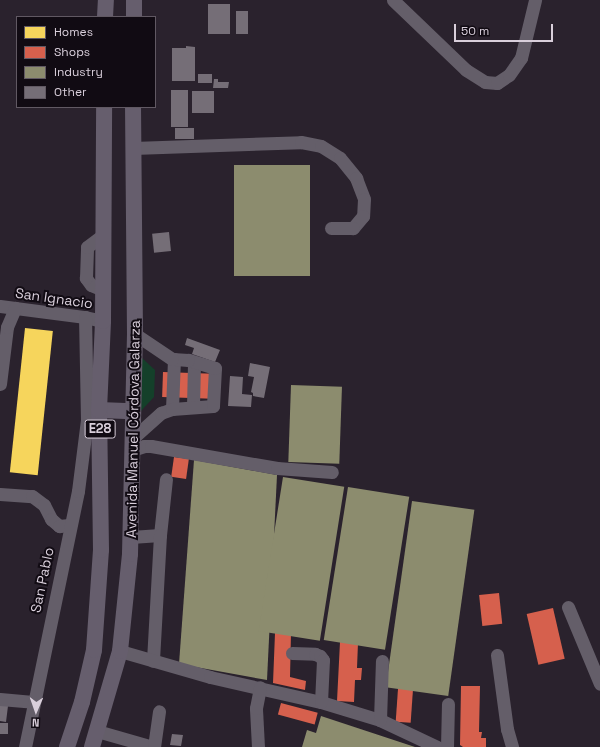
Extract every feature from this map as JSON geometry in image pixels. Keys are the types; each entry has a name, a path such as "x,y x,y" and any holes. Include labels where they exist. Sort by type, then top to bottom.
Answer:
{"main road":[{"path":"105,16 106,0"},
{"path":"134,0 134,16"},
{"name":"E28","path":"67,747 82,702 94,650 101,550 99,410 103,321 104,108"},
{"name":"Avenida Manuel Córdova Galarza","path":"92,747 120,651 131,537 133,444 132,411 135,334 133,108"},
{"path":"99,410 132,411"}],"street":[{"path":"392,0 466,70 485,82 497,83 509,75 520,58 535,0"},
{"path":"133,148 301,142 321,146 340,158 356,178 364,199 363,216 353,228 331,228"},
{"name":"San Ignacio","path":"0,306 85,317 103,321"},
{"path":"0,384 7,327 15,308"},
{"name":"San Pablo","path":"25,747 69,525 78,491 87,420 85,317"},
{"path":"133,444 161,413 172,409 193,406 213,406 214,368 188,360 174,359 157,350 135,334"},
{"path":"172,409 174,359"},
{"path":"193,406 194,363"},
{"path":"87,420 99,410"},
{"path":"133,444 277,468 332,472"},
{"path":"153,661 160,536 166,479"},
{"path":"0,494 32,496 44,505 51,519 58,526 69,525"},
{"path":"131,537 160,536"},
{"path":"568,607 600,684"},
{"path":"120,651 210,677 260,687 321,702 380,720 437,747"},
{"path":"292,653 315,654 320,656 323,660 321,702"},
{"path":"497,655 507,729 512,747"},
{"path":"380,720 382,661"},
{"path":"258,747 256,708 260,687"},
{"path":"0,700 33,702"},
{"path":"447,747 448,704"},
{"path":"97,731 153,747 159,711"}],"green space":[{"path":"142,358 155,370 154,397 141,411"}],"building: Homes":[{"path":"25,328 53,331 38,475 10,472"}],"building: Shops":[{"path":"163,372 220,374 219,399 162,397"},
{"path":"174,457 189,459 186,479 171,477"},
{"path":"499,593 502,624 482,626 479,595"},
{"path":"553,608 565,659 538,665 527,614"},
{"path":"275,633 291,633 290,677 306,681 305,690 273,683"},
{"path":"340,642 358,643 357,668 362,668 361,680 355,680 354,702 337,701"},
{"path":"401,646 416,647 411,723 396,722"},
{"path":"461,686 480,686 479,732 482,732 481,738 486,738 486,747 463,747 460,745"},
{"path":"281,703 318,713 315,724 278,715"}],"building: Industry":[{"path":"234,165 310,165 310,276 234,276"},
{"path":"291,385 342,387 339,464 288,462"},
{"path":"194,460 277,475 267,680 179,664"},
{"path":"283,477 344,487 320,641 259,631"},
{"path":"348,487 409,497 385,650 324,640"},
{"path":"412,501 474,510 448,696 386,687"},
{"path":"321,716 415,747 302,747 307,730 316,733"}],"building: Other":[{"path":"208,4 230,4 230,34 208,34"},
{"path":"236,11 248,11 248,34 236,34"},
{"path":"186,46 195,47 195,81 172,81 172,48 186,48"},
{"path":"198,74 212,74 212,83 198,83"},
{"path":"214,79 218,79 218,82 229,82 228,88 213,88"},
{"path":"171,90 188,90 188,127 171,127"},
{"path":"192,91 214,91 214,113 192,113"},
{"path":"175,128 194,128 194,139 175,139"},
{"path":"169,232 171,251 154,253 152,234"},
{"path":"187,338 220,350 215,362 192,354 194,348 185,345"},
{"path":"250,363 270,367 264,398 253,396 253,393 251,392 254,377 248,376"},
{"path":"230,376 243,377 242,394 252,395 251,407 228,406"},
{"path":"0,706 8,706 6,722 0,721"},
{"path":"0,723 8,723 8,734 0,734"},
{"path":"172,734 183,735 181,746 170,745"}]}
